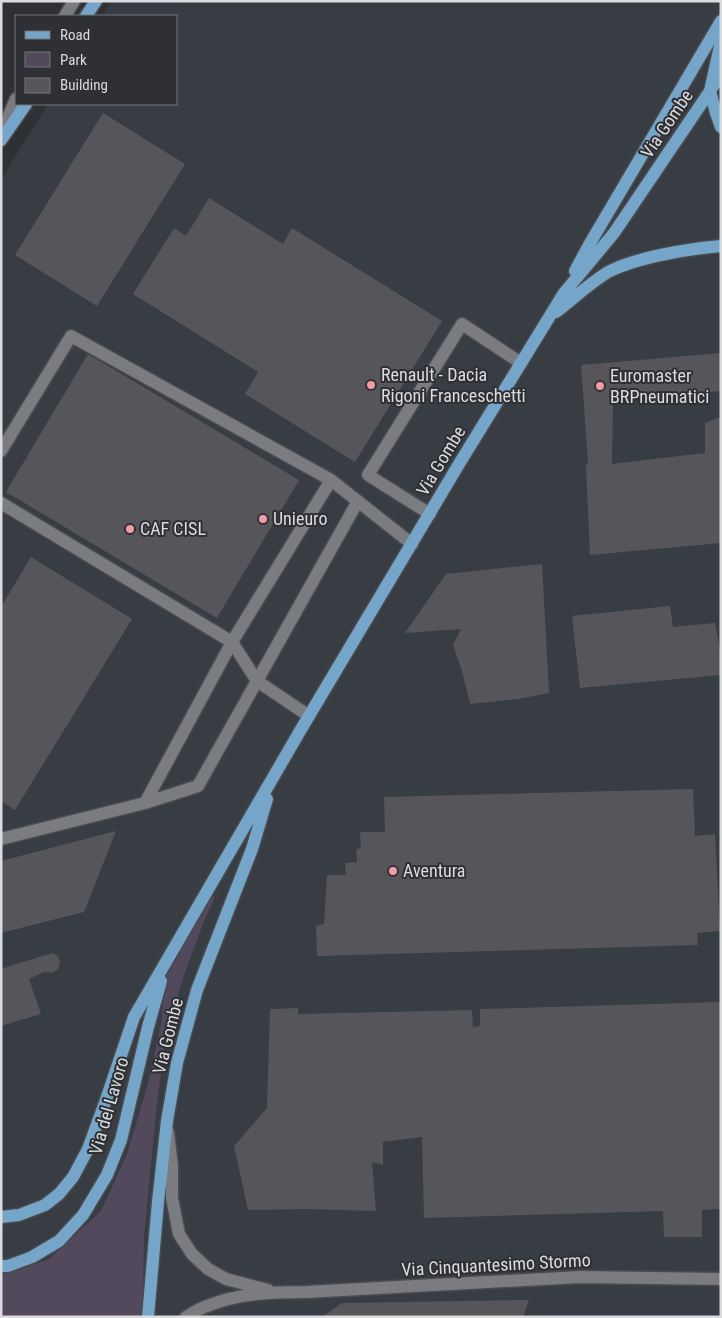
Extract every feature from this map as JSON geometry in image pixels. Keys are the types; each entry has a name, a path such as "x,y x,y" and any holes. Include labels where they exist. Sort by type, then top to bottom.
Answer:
{"main road":[{"path":"87,15 96,1"},
{"path":"564,293 598,228 721,20"},
{"path":"721,41 710,91 721,126"},
{"name":"Via Gombe","path":"166,963 274,776 548,318 564,293 614,233 721,74"},
{"path":"1,140 25,105"},
{"path":"548,318 609,272 638,260 721,246"},
{"name":"Via Gombe","path":"148,1317 167,1121 177,1063 197,990 252,849 274,776"},
{"path":"1,1216 19,1215 45,1205 59,1194 74,1177 88,1149 134,1017 166,963"},
{"name":"Via del Lavoro","path":"1,1266 8,1266 32,1257 58,1241 83,1214 107,1175 121,1140 148,1027 166,963"}],"street":[{"path":"67,15 74,1"},
{"path":"1,134 15,101"},
{"path":"430,514 368,475 462,324 521,363"},
{"path":"1,451 71,336 331,480 412,544"},
{"path":"145,803 232,642 331,480"},
{"path":"1,839 145,803 198,786 358,501"},
{"path":"1,503 232,642 257,681 310,716"},
{"name":"Via Cinquantesimo Stormo","path":"167,1121 172,1166 172,1198 178,1234 192,1254 208,1269 226,1279 272,1292"},
{"name":"Via Cinquantesimo Stormo","path":"186,1317 206,1306 238,1297 272,1292 306,1292 580,1277 721,1279"}],"shaded area":[{"path":"111,1 721,1 721,1317 1,1317 1,179 47,105 178,105 178,15 103,15"}],"green space":[{"path":"211,895 215,897 183,978 165,1041 144,1236 141,1317 1,1317 1,1275 48,1260 101,1211 127,1154 147,1087 162,1020 163,981"}],"building":[{"path":"103,113 185,164 97,306 15,255"},
{"path":"209,198 283,244 292,228 442,321 355,462 245,394 258,372 133,294 174,228 186,236"},
{"path":"721,353 721,391 613,401 612,464 705,453 705,423 721,417 721,543 590,555 586,466 588,462 581,365"},
{"path":"88,354 299,480 217,618 6,492"},
{"path":"31,557 132,619 15,810 1,801 1,607"},
{"path":"542,564 549,693 518,699 470,704 453,645 461,629 405,633 446,574"},
{"path":"670,606 673,627 715,623 721,656 721,675 580,688 572,616"},
{"path":"693,789 695,836 715,834 720,931 697,933 698,945 317,956 316,926 324,924 327,875 346,875 345,863 357,862 356,850 361,847 360,832 385,832 384,797"},
{"path":"116,831 84,912 1,933 1,861"},
{"path":"52,953 58,956 60,963 58,969 52,973 44,972 29,979 41,1014 1,1026 1,969"},
{"path":"721,1002 721,1209 702,1210 702,1237 664,1237 663,1211 424,1218 422,1137 383,1142 383,1165 372,1162 376,1211 248,1210 234,1146 267,1108 270,1009 298,1008 298,1014 472,1010 473,1027 480,1026 480,1009"},
{"path":"529,1300 523,1317 322,1317 342,1303"}],"place":[{"name":"Renault - Dacia Rigoni Franceschetti","path":"371,385"},
{"name":"Euromaster BRPneumatici","path":"600,386"},
{"name":"Unieuro","path":"263,519"},
{"name":"CAF CISL","path":"130,529"},
{"name":"Aventura","path":"393,871"}]}
